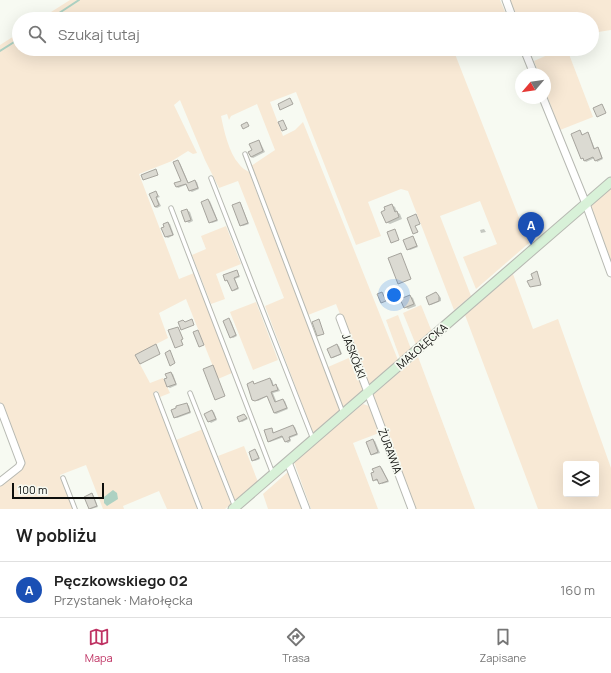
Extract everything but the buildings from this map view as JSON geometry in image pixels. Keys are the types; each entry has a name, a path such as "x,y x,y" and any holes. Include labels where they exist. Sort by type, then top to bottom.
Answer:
{"street":[{"path":"506,0 510,12"},
{"path":"527,56 532,68"},
{"path":"545,104 586,204 611,273"},
{"name":"MAŁOŁĘCKA","path":"234,508 274,475 611,182"},
{"name":"JASKÓŁKI","path":"340,318 368,393"},
{"name":"ŻURAWIA","path":"368,393 412,509"},
{"path":"0,407 21,463 19,467 0,482"},
{"path":"288,462 306,509"}],"lane":[{"path":"245,154 344,414"},
{"path":"211,178 314,440"},
{"path":"171,208 274,475"},
{"path":"190,392 234,508"},
{"path":"156,394 200,509"},
{"path":"63,478 76,509"}],"shaded area":[{"path":"70,0 500,0 505,12 51,12"},
{"path":"510,0 611,0 611,30 599,32 599,12 515,12"},
{"path":"12,37 12,56 456,56 529,243 476,289 463,257 497,244 480,201 440,216 471,296 454,310 408,191 401,189 368,202 381,236 356,245 296,92 270,102 283,136 295,130 303,122 398,360 368,385 336,304 308,315 251,166 275,150 257,104 231,116 229,120 227,114 221,116 225,135 232,154 241,166 249,172 340,410 313,433 265,306 284,298 238,181 219,188 205,160 180,100 174,105 197,153 193,154 188,151 172,161 139,174 179,279 194,273 232,373 218,379 186,299 159,313 168,338 135,355 150,383 163,378 170,393 160,397 158,391 153,393 198,509 167,509 159,491 123,506 124,509 103,509 86,465 60,475 73,509 0,509 0,485 25,463 0,402 0,45"},
{"path":"545,56 570,56 593,117 560,130 550,104 551,68 537,68 534,61"},
{"path":"611,186 611,261 590,204"},
{"path":"226,226 241,264 216,274 225,299 211,304 192,255 206,249 201,236"},
{"path":"513,274 533,329 558,319 611,468 611,509 538,509 465,315"},
{"path":"256,302 278,360 253,370 230,312"},
{"path":"421,305 432,332 416,345 403,313"},
{"path":"398,315 411,349 400,358 386,320"},
{"path":"417,354 475,509 415,509 372,396 404,368 403,366"},
{"path":"351,357 364,389 343,407 328,367"},
{"path":"363,404 369,406 379,433 353,443 378,509 311,509 294,462"},
{"path":"203,429 231,504 225,509 203,509 176,440"},
{"path":"244,446 258,482 235,501 218,456"},
{"path":"289,471 303,509 268,509 263,494"},
{"path":"113,490 117,493 118,499 107,506 104,503 104,497"}],"waterway":[{"path":"61,12 79,0"},
{"path":"0,51 12,43"}],"place":[{"name":"Pęczkowskiego 02","path":"531,245"}]}
